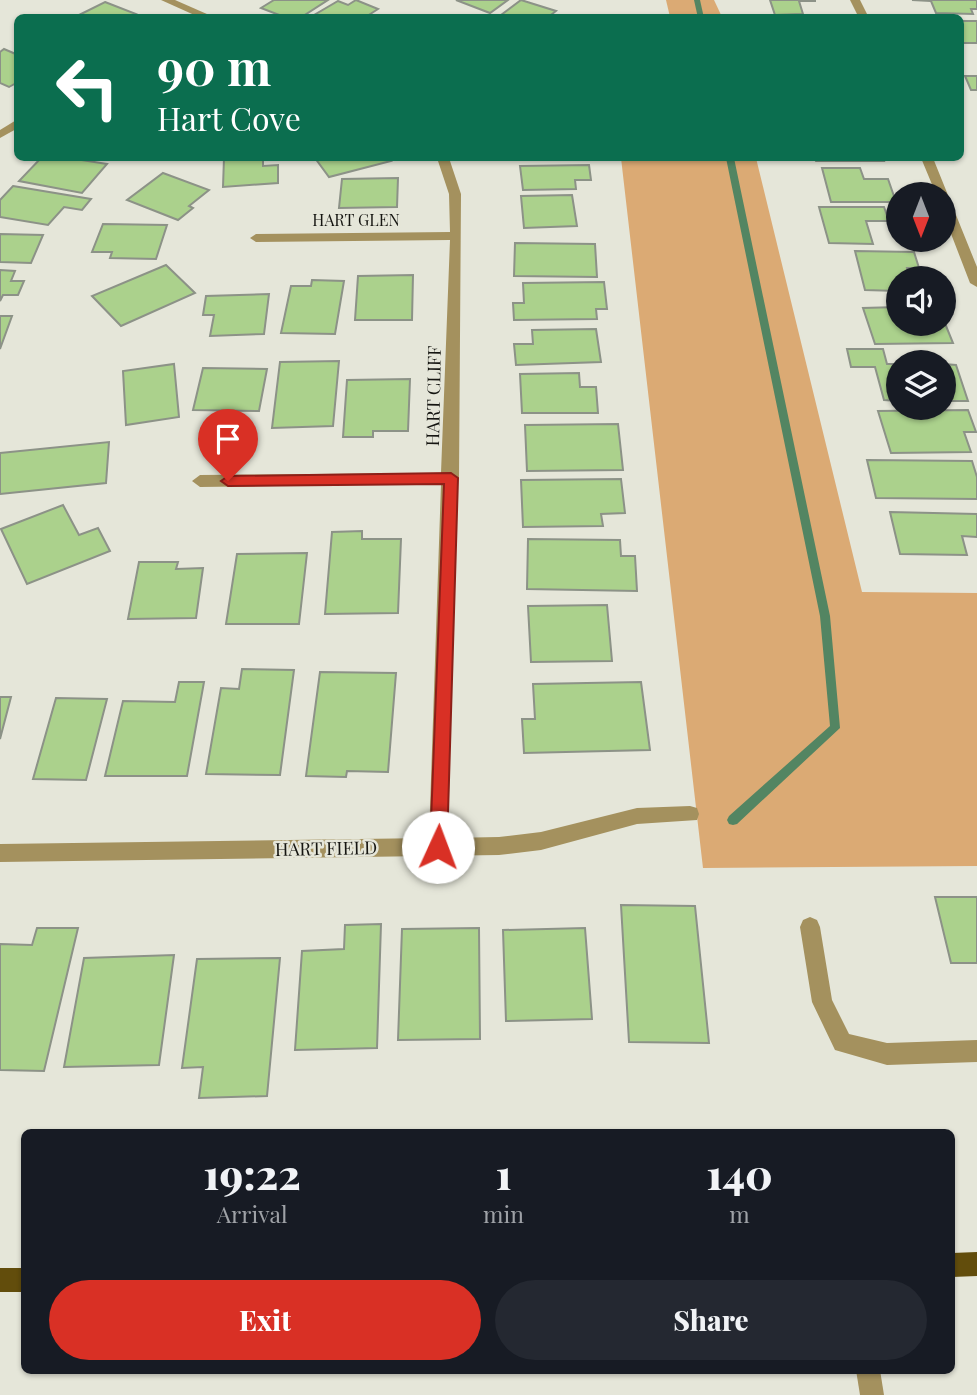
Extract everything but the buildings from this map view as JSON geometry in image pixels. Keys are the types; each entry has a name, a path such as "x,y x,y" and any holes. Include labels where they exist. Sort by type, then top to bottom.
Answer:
{"main road":[{"path":"955,1265 977,1265"},
{"path":"0,1280 21,1280"}],"street":[{"path":"166,0 192,14"},
{"name":"HART CLIFF","path":"438,847 451,478 456,236 455,194 444,161"},
{"path":"929,161 937,182"},
{"path":"956,229 977,283"},
{"name":"HART GLEN","path":"256,238 456,236"},
{"path":"200,481 451,478"},
{"name":"HART FIELD","path":"0,853 499,846 530,842 637,816 690,814"},
{"path":"810,927 822,1002 842,1043 887,1054 977,1051"},
{"path":"869,1374 872,1395"}],"shaded area":[{"path":"666,0 714,0 721,14 669,14"},
{"path":"621,161 757,161 862,592 977,593 977,866 703,868"}],"waterway":[{"path":"697,0 700,14"},
{"path":"731,161 825,616 835,728 733,820"}],"route":[{"path":"228,481 451,478 438,847"}]}
